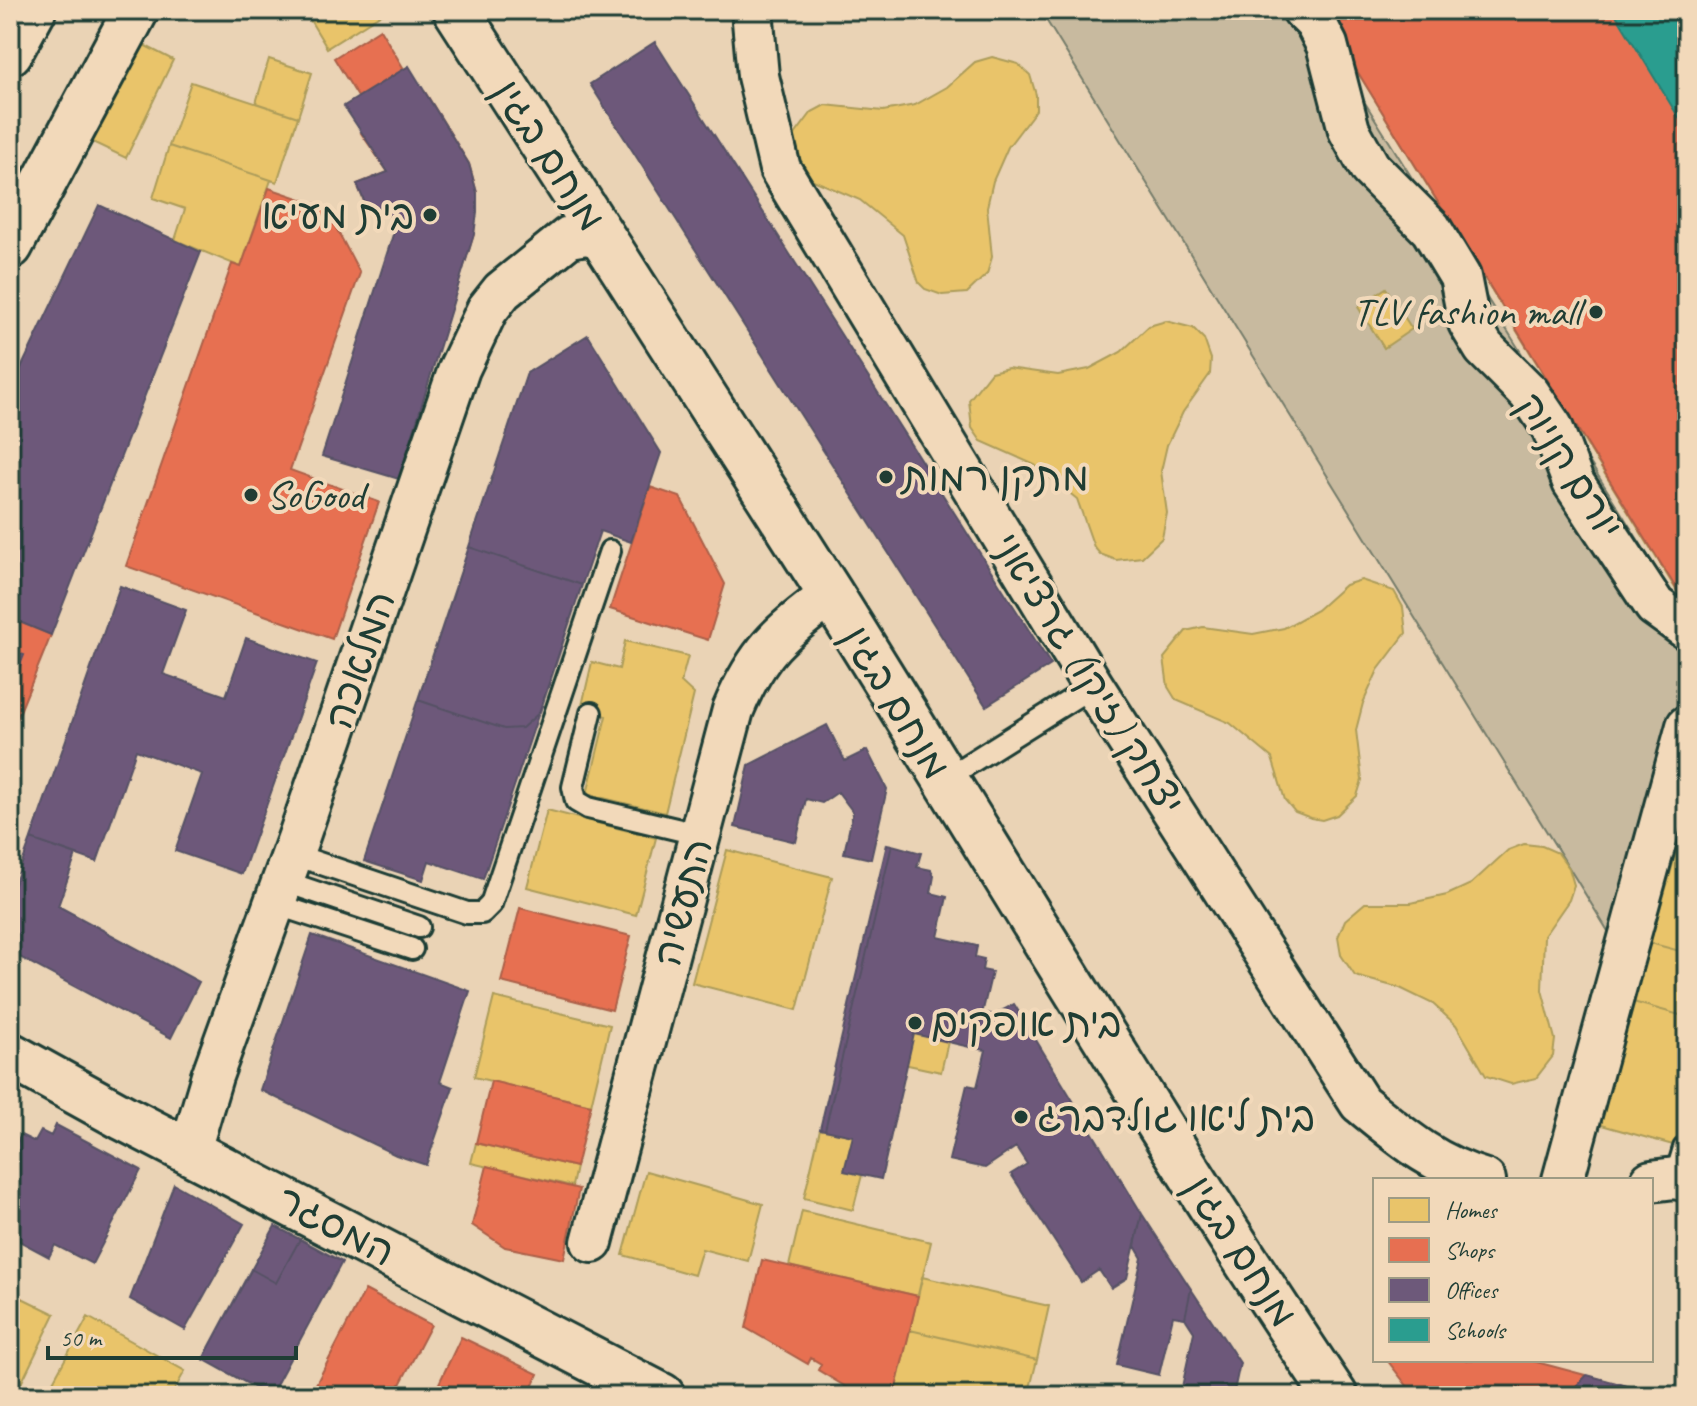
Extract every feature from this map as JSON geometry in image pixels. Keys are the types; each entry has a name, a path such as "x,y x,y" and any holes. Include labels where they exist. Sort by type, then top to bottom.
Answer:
{"street":[{"path":"10,52 33,10"},
{"path":"10,246 136,10"},
{"name":"מנחם בגין","path":"456,10 831,595 943,780 1265,1293 1335,1396"},
{"name":"יצחק (זיקו) גרציאני","path":"752,10 758,76 780,169 1093,686 1360,1103 1414,1148 1460,1176"},
{"name":"יורם קניוק","path":"1303,10 1315,22 1327,45 1349,130 1370,168 1431,229 1460,277 1469,323 1484,348 1529,393 1552,427 1573,482 1655,606 1687,629"},
{"name":"המלאכה","path":"190,1150 212,1076 459,369 487,310 502,291 569,237 586,234 603,238"},
{"name":"התעשיה","path":"592,1242 733,710 745,680 775,638 831,595"},
{"path":"1564,1178 1687,726"},
{"name":"המסגר","path":"10,1055 662,1396"}],"lane":[{"path":"283,880 467,913 482,913 491,904 610,551"},
{"path":"943,780 1093,686"},
{"path":"591,713 573,787 576,801 588,808 701,835"},
{"path":"283,880 419,927"},
{"path":"283,880 412,949"}],"shaded area":[{"path":"1040,10 1307,10 1687,618 1687,710 1616,944"}],"building: Homes":[{"path":"304,10 381,10 383,13 327,48"},
{"name":"TLV fashion mall","path":"1339,10 1525,10 1687,274 1686,606 1325,19"},
{"path":"1339,10 1525,10 1539,33 1391,125 1325,19"},
{"path":"134,40 173,60 126,158 86,139"},
{"path":"992,57 1018,64 1030,75 1036,95 1036,110 1008,147 993,181 987,207 992,257 987,274 967,293 942,295 925,289 919,283 903,235 860,200 806,177 798,164 794,136 812,112 825,105 883,111 915,105 947,87 975,62"},
{"path":"269,59 312,73 298,117 256,103"},
{"path":"191,82 298,117 277,182 169,146"},
{"path":"1571,86 1637,193 1489,285 1424,178"},
{"path":"169,146 271,180 241,267 175,240 185,209 153,198"},
{"path":"1671,248 1687,274 1687,386 1588,447 1523,340"},
{"path":"1386,288 1412,329 1384,348 1358,307"},
{"path":"1166,321 1193,328 1204,339 1211,359 1210,374 1183,412 1167,445 1161,471 1167,513 1162,538 1142,557 1116,560 1100,554 1094,547 1077,499 1035,465 981,441 972,428 969,400 991,372 1008,368 1058,375 1089,369 1121,352 1149,326"},
{"path":"1687,456 1687,605 1686,606 1620,498"},
{"path":"1361,580 1394,591 1403,607 1406,633 1378,670 1363,703 1356,730 1362,780 1357,796 1337,815 1322,820 1311,818 1295,812 1285,800 1272,758 1230,723 1176,700 1168,687 1164,658 1186,631 1203,627 1253,634 1284,628 1317,610 1345,585"},
{"path":"625,641 688,656 681,682 694,694 665,813 587,794 606,716 581,710 592,662 619,669"},
{"path":"547,810 656,838 636,915 527,887"},
{"path":"1687,815 1687,1149 1598,1124"},
{"path":"1687,823 1687,953 1650,943"},
{"path":"1524,844 1542,846 1558,853 1569,868 1574,885 1569,900 1544,936 1542,990 1555,1039 1553,1056 1536,1078 1511,1084 1486,1076 1456,1025 1433,1004 1400,988 1355,976 1341,955 1338,937 1345,920 1365,903 1411,903 1447,895 1471,884 1508,850"},
{"path":"727,850 832,877 797,1010 692,983"},
{"path":"915,975 961,985 941,1072 894,1062"},
{"path":"494,997 610,1025 591,1105 474,1077"},
{"path":"1633,1002 1687,1017 1687,1149 1598,1124"},
{"path":"820,1129 853,1136 844,1171 862,1175 853,1210 804,1198"},
{"path":"476,1143 576,1167 572,1186 471,1163"},
{"path":"646,1171 763,1204 748,1261 702,1249 694,1275 623,1255"},
{"path":"802,1211 931,1242 918,1296 789,1266"},
{"path":"922,1277 1049,1306 1037,1360 910,1330"},
{"path":"22,1298 55,1314 15,1396 10,1396 10,1322"},
{"path":"88,1317 185,1371 171,1396 45,1396"},
{"path":"910,1330 1037,1360 1028,1396 894,1396"}],"building: Shops":[{"name":"TLV fashion mall","path":"1318,10 1687,10 1687,606 1325,19"},
{"path":"380,29 404,69 358,97 334,58"},
{"name":"בית מעיא","path":"425,92 469,164 477,193 474,234 442,336 370,313 399,216 369,213 357,184 388,172 361,133"},
{"path":"269,188 325,207 360,273 290,470 379,502 332,639 126,566 232,264 241,267"},
{"path":"650,487 680,497 725,584 708,640 610,609"},
{"path":"10,618 51,635 10,736"},
{"path":"520,908 631,936 612,1010 501,982"},
{"path":"491,1081 591,1105 576,1167 476,1143"},
{"path":"487,1166 579,1189 564,1259 505,1247 472,1225"},
{"path":"762,1260 918,1296 894,1396 872,1393 861,1396 818,1370 821,1364 811,1358 808,1364 746,1328"},
{"path":"365,1290 431,1325 394,1396 323,1396 313,1390"},
{"path":"10,1292 22,1298 10,1322"},
{"path":"461,1337 538,1374 528,1396 433,1396"},
{"path":"1389,1362 1536,1362 1664,1396 1415,1396"}],"building: Offices":[{"name":"מתקן רמות","path":"655,42 1051,665 986,706 590,84"},
{"path":"409,66 469,164 477,193 477,213 474,234 399,479 322,456 399,216 369,213 357,184 388,172 344,106"},
{"path":"99,205 201,252 51,635 10,618 10,391"},
{"path":"588,335 661,453 631,542 600,531 483,879 429,861 423,880 364,861 527,373"},
{"path":"469,547 582,585 540,712 522,728 504,729 418,700"},
{"path":"120,586 186,610 163,674 226,696 246,638 317,663 242,874 175,851 202,774 136,750 97,862 31,839"},
{"path":"10,650 24,655 10,690"},
{"path":"827,725 845,761 867,750 887,789 871,859 844,853 853,812 838,792 822,803 806,799 796,842 735,827 749,765"},
{"path":"31,839 76,855 58,906 199,982 171,1038 10,952 10,896"},
{"path":"887,844 892,845 825,1130 820,1129"},
{"name":"בית אופקים","path":"892,845 921,853 917,867 931,870 934,876 931,893 947,897 938,937 977,946 975,957 984,959 982,970 992,972 974,1048 914,1034 881,1179 844,1171 853,1136 825,1130"},
{"path":"312,935 470,991 440,1082 453,1087 426,1165 396,1155 260,1090"},
{"name":"בית ליאו גולדברג","path":"1014,1004 1142,1214 1127,1278 1111,1288 1099,1270 1081,1282 1011,1174 1027,1164 1016,1147 985,1168 949,1160 967,1085 977,1087 986,1050 974,1048 983,1012 994,1015"},
{"path":"56,1125 141,1170 92,1264 55,1245 49,1257 10,1236 15,1224 10,1221 10,1155 21,1135 35,1142 41,1131 51,1136"},
{"path":"174,1184 244,1224 185,1330 130,1299"},
{"path":"1142,1214 1191,1289 1185,1318 1173,1316 1159,1375 1117,1365 1142,1258 1135,1246"},
{"path":"275,1226 342,1262 270,1396 203,1359"},
{"path":"300,1239 342,1262 270,1396 203,1359 251,1269 276,1283"},
{"path":"1191,1289 1240,1363 1233,1396 1180,1396 1194,1332 1185,1318"},
{"path":"1587,1375 1664,1396 1566,1396"},
{"path":"1587,1375 1664,1396 1566,1396"}],"building: Schools":[{"path":"1613,10 1687,10 1687,131"}],"place":[{"name":"בית מעיא","path":"430,215"},
{"name":"TLV fashion mall","path":"1596,312"},
{"name":"מתקן רמות","path":"886,477"},
{"name":"SoGood","path":"251,495"},
{"name":"בית אופקים","path":"915,1023"},
{"name":"בית ליאו גולדברג","path":"1021,1117"}]}
